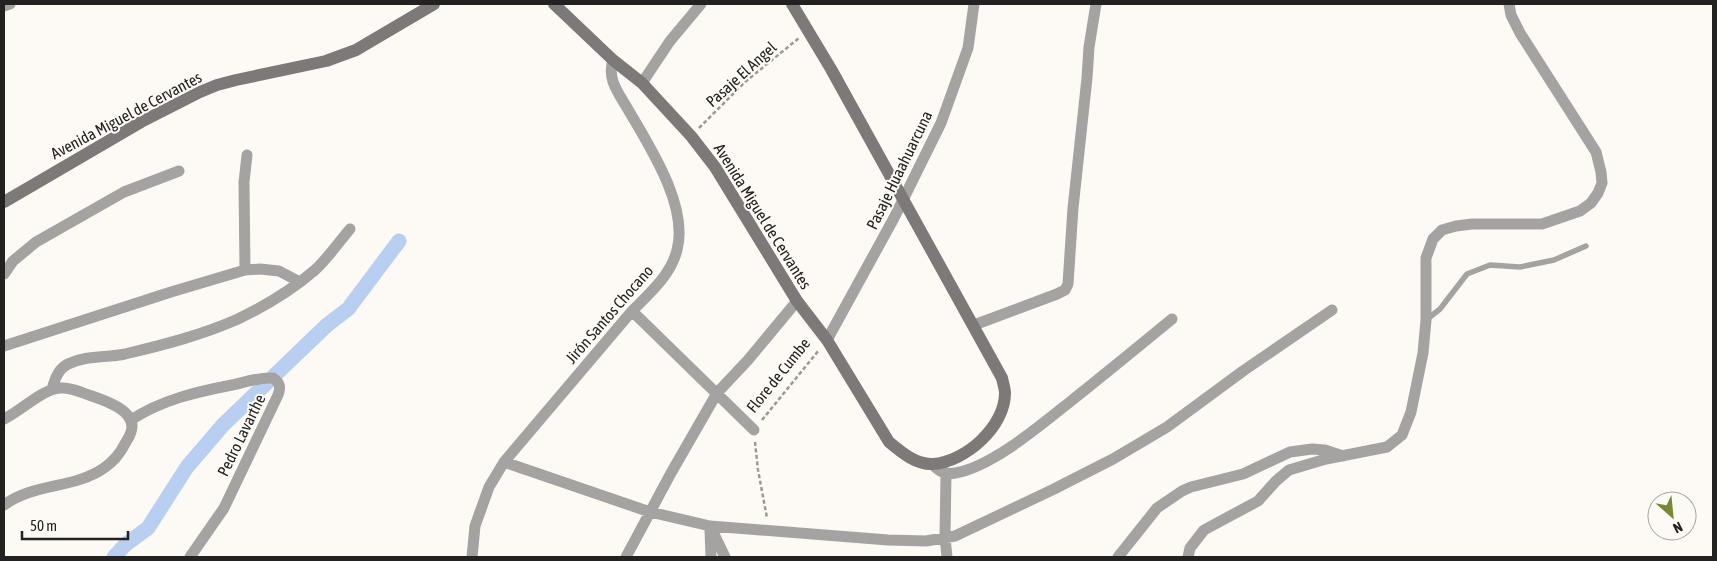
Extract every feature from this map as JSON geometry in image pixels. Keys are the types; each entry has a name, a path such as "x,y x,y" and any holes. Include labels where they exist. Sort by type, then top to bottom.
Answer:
{"street":[{"path":"4,6 10,4"},
{"name":"Avenida Miguel de Cervantes","path":"4,202 141,122 200,92 236,80 326,61 356,50 418,8 434,4"},
{"name":"Avenida Miguel de Cervantes","path":"554,4 613,60 642,83 691,136 715,167 797,301 827,340 889,442 903,454 932,464"},
{"path":"642,83 670,41 701,4"},
{"path":"792,4 831,69 1002,378 1005,394 994,426 980,442 965,453 948,461 932,464"},
{"name":"Pasaje Huaahuarcuna","path":"827,340 894,218 941,123 968,48 974,4"},
{"path":"974,325 1065,290 1068,284 1073,208 1089,47 1096,4"},
{"path":"1188,557 1190,548 1204,530 1258,501 1289,470 1326,459 1387,447 1402,435 1411,412 1426,320 1426,258 1433,239 1442,230 1472,224 1542,224 1580,211 1591,203 1598,193 1602,183 1596,152 1520,33 1511,15 1509,4"},
{"name":"Jirón Santos Chocano","path":"472,557 475,526 489,487 504,462 632,310 655,288 669,269 677,251 680,230 677,208 661,168 614,84 610,68 613,60"},
{"path":"245,270 244,182 247,155"},
{"path":"4,274 13,261 36,242 124,192 179,171"},
{"path":"52,389 60,370 68,364 86,358 122,355 205,332 238,318 281,295 317,268 350,229"},
{"path":"4,346 245,270 279,271 300,282"},
{"path":"626,557 671,472 718,394 797,301"},
{"path":"632,310 754,430"},
{"path":"504,462 650,512 710,526 888,540 926,541 945,538 955,536 1002,514 1113,459 1166,427 1332,310"},
{"path":"932,464 946,474 955,473 967,470 993,457 1028,435 1172,319"},
{"name":"Pedro Lavarthe","path":"131,420 146,410 164,402 214,388 265,378 274,378 279,383 281,389 224,508 190,557"},
{"path":"4,419 52,389 72,388 99,398 124,411 131,420 132,431 121,451 104,468 80,481 26,493 4,505"},
{"path":"1118,557 1157,508 1182,491 1243,474 1290,452 1312,449 1325,450 1345,456"},
{"path":"946,474 945,538 947,557"},
{"path":"710,526 711,557"},
{"path":"710,526 725,557"}],"lane":[{"path":"1426,320 1440,309 1467,274 1490,265 1520,267 1554,260 1586,246"}],"path":[{"name":"Pasaje El Angel","path":"691,136 745,82 808,30"},
{"name":"Flore de Cumbe","path":"754,430 827,340"},
{"path":"754,430 758,470 769,530"}],"waterway":[{"path":"114,557 125,545 148,528 187,467 223,425 327,325 348,309 399,241"}]}
